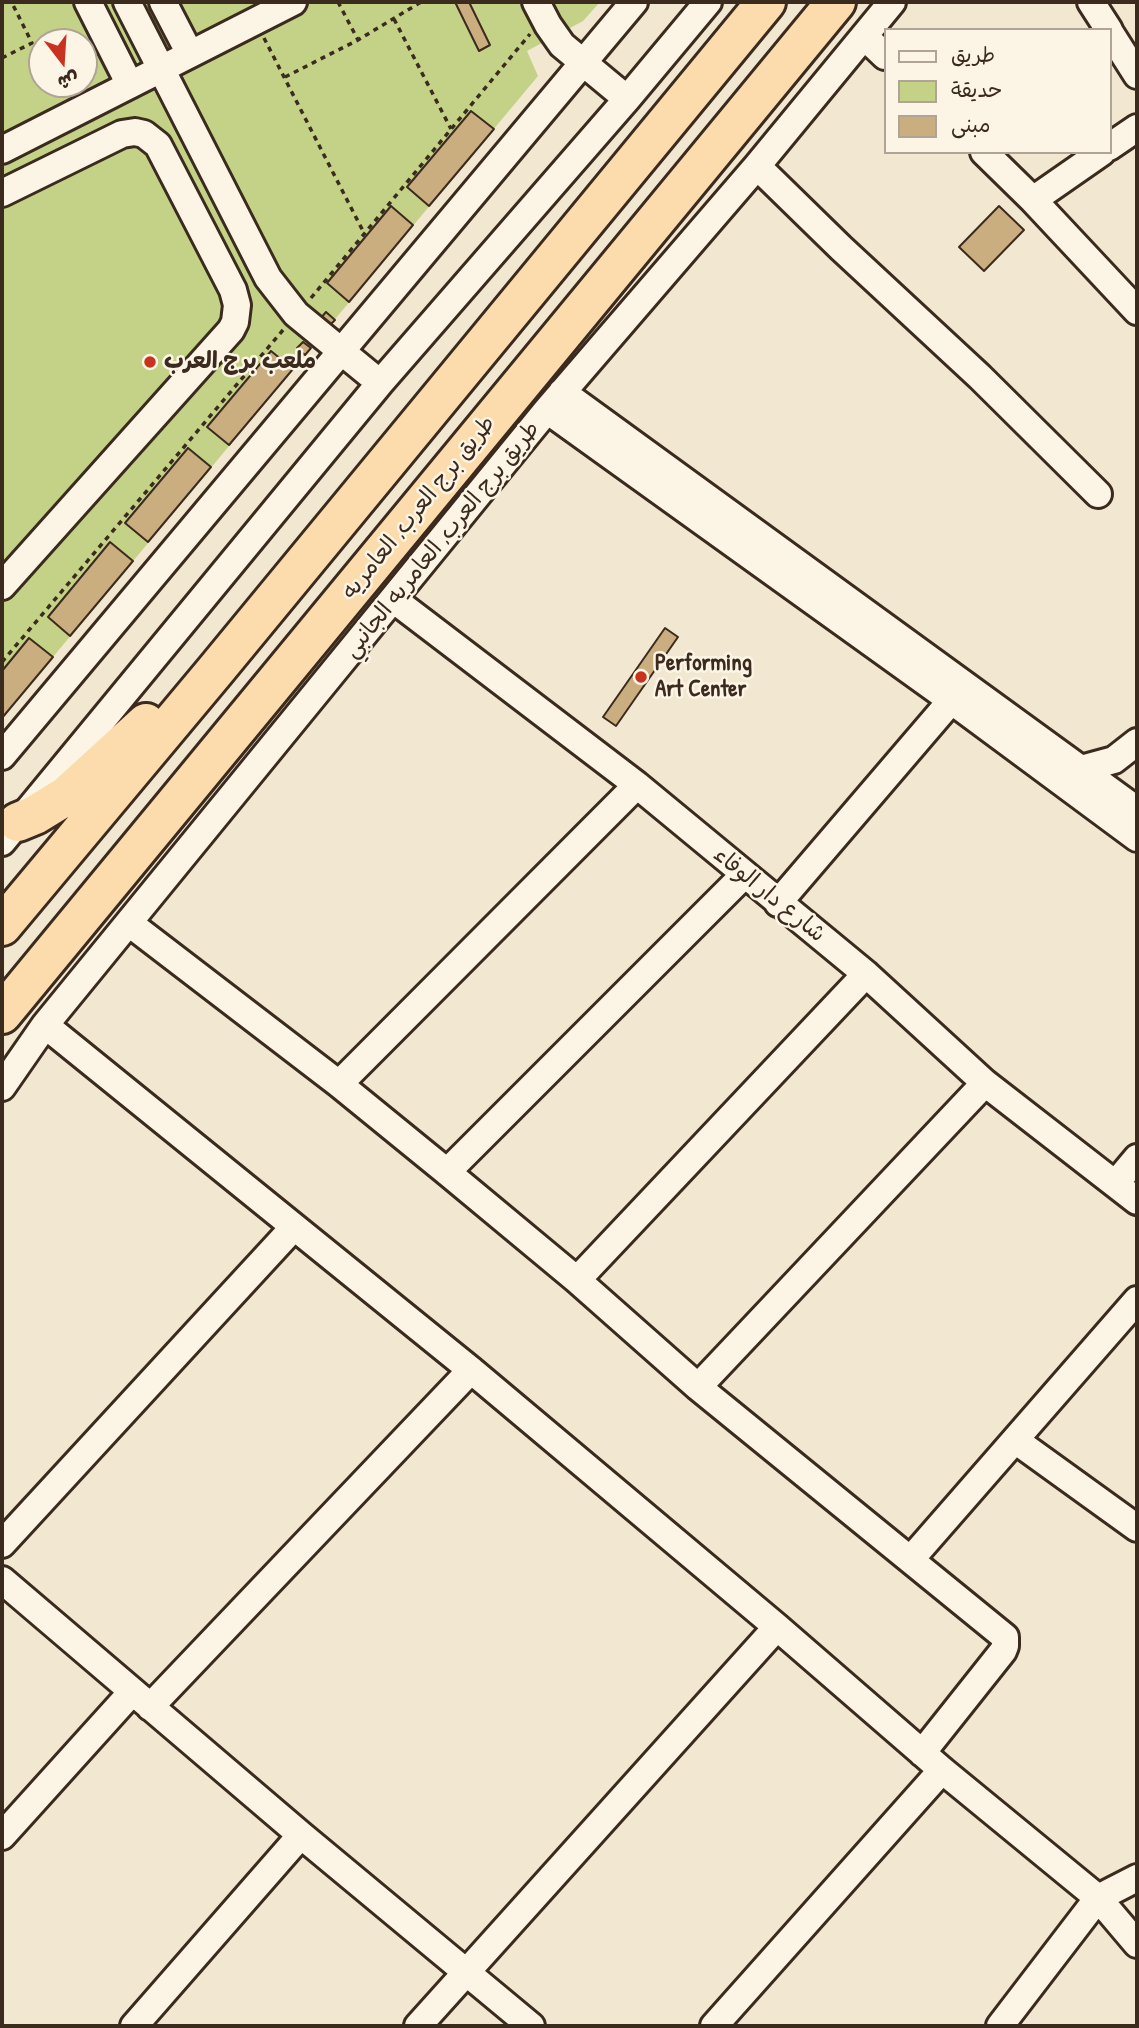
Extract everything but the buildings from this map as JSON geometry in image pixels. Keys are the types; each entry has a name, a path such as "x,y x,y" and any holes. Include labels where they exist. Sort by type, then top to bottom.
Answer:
{"highway":[{"path":"2,926 766,2"},
{"name":"طريق برج العرب, العامريه","path":"2,1013 835,2"},
{"path":"7,825 35,815 66,796 149,720 215,671"}],"street":[{"path":"88,2 130,85"},
{"path":"127,2 260,265 277,292 296,314 380,383"},
{"path":"163,2 190,54"},
{"path":"2,150 293,2"},
{"path":"2,756 634,2"},
{"path":"7,825 380,383 708,2"},
{"name":"طريق برج العرب, العامريه الجانبي","path":"2,1087 45,1025 555,401 757,166 892,2"},
{"path":"1091,2 1108,28"},
{"path":"539,9 562,45 627,99"},
{"path":"1111,33 1137,75"},
{"path":"864,36 884,55"},
{"path":"1111,146 1137,128"},
{"path":"2,193 122,134 144,134 158,145 233,290 237,305 231,330 2,586"},
{"path":"986,154 1137,311"},
{"path":"1033,200 1099,154"},
{"path":"757,166 980,377 1098,494"},
{"path":"555,401 959,692 1083,769 1137,810"},
{"name":"شارع دار الوفاء","path":"393,600 637,785 866,974 985,1083 1137,1201"},
{"path":"959,692 1055,776 1137,838"},
{"path":"778,903 959,692"},
{"path":"1055,776 1114,760 1137,742"},
{"path":"339,1084 637,785"},
{"path":"447,1172 744,876"},
{"path":"129,923 339,1084 447,1172 577,1280 698,1387 1005,1637 1003,1651 932,1762 714,2026"},
{"path":"577,1280 866,974"},
{"path":"45,1025 471,1370 777,1627 932,1762 1098,1898 1137,1944"},
{"path":"698,1387 985,1083"},
{"path":"1115,1183 1137,1158"},
{"path":"2,1544 294,1227"},
{"path":"911,1559 1137,1300"},
{"path":"2,1836 471,1370"},
{"path":"1015,1440 1137,1528"},
{"path":"2,1580 301,1835 531,2026"},
{"path":"418,2026 777,1627"},
{"path":"134,2026 301,1835"},
{"path":"1000,2026 1098,1898 1137,1878"}],"path":[{"path":"338,2 358,40"},
{"path":"284,77 358,40 421,2"},
{"path":"2,58 32,43 12,3"},
{"path":"2,662 452,129 539,9"},
{"path":"393,19 452,129"},
{"path":"256,21 364,233"}],"green space":[{"name":"ملعب برج العرب","path":"2,2 600,2 583,21 527,51 538,76 2,718"}],"place":[{"name":"ملعب برج العرب","path":"150,362"},
{"name":"Performing Art Center","path":"641,677"}]}
